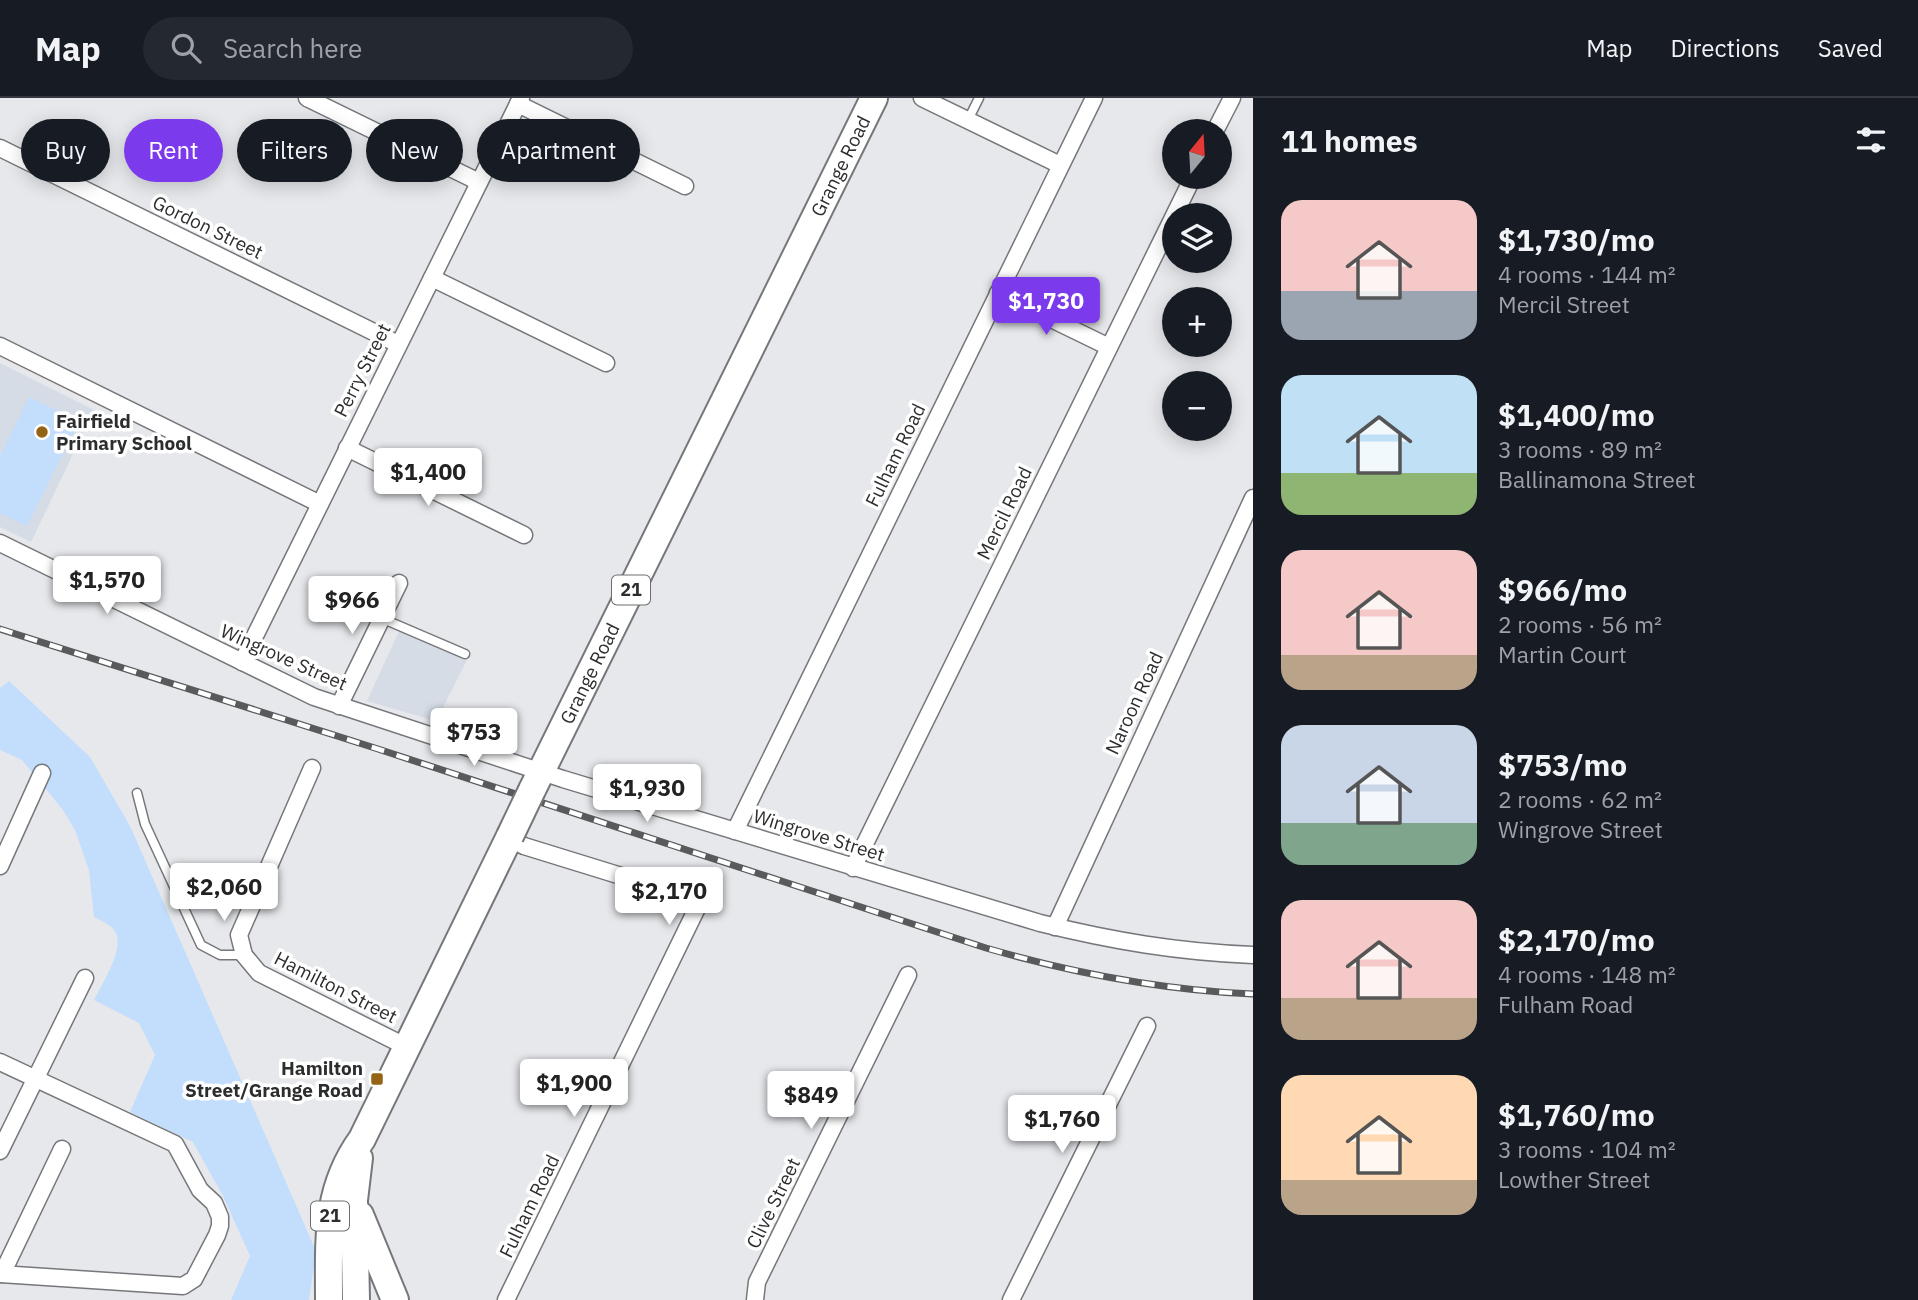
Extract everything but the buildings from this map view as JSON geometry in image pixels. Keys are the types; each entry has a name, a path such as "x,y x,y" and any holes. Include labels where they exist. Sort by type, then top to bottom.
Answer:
{"main road":[{"name":"Grange Road","path":"329,1300 330,1219 342,1171 362,1139 874,98"},
{"name":"Grange Road","path":"356,1300 354,1200 362,1139"},
{"path":"354,1200 395,1300"}],"street":[{"path":"307,98 477,180"},
{"path":"922,98 1060,166"},
{"name":"Fulham Road","path":"735,831 1094,98"},
{"path":"1221,119 1232,98"},
{"path":"520,101 685,186"},
{"name":"Perry Street","path":"511,119 520,101"},
{"name":"Gordon Street","path":"0,148 398,344"},
{"name":"Perry Street","path":"242,662 479,182"},
{"name":"Mercil Road","path":"853,868 1187,189"},
{"path":"432,278 606,363"},
{"path":"998,293 1109,347"},
{"path":"0,346 320,503"},
{"path":"347,447 524,535"},
{"name":"Naroon Road","path":"1055,927 1253,498"},
{"name":"Wingrove Street","path":"0,543 314,697 536,781 735,831 1055,927 1109,940 1161,949 1251,951"},
{"path":"339,706 399,583"},
{"path":"244,955 239,935 312,768"},
{"path":"0,866 43,773"},
{"name":"Fulham Road","path":"506,1300 698,910 696,903 686,896 524,846 510,837"},
{"name":"Hamilton Street","path":"244,955 259,972 407,1047"},
{"name":"Clive Street","path":"755,1300 757,1282 908,975"},
{"path":"0,1151 85,978"},
{"path":"1011,1300 1147,1026"},
{"path":"0,1062 175,1144 200,1190 214,1203 220,1217 220,1226 190,1283 175,1287 1,1274 62,1149"}],"lane":[{"path":"968,120 979,98"},
{"path":"381,618 465,654"},
{"path":"138,793 145,824 201,945 220,955 244,955"}],"shaded area":[{"name":"Fairfield Primary School","path":"0,363 94,410 31,542 0,527"},
{"path":"29,397 79,421 27,526 0,513 0,456"},
{"path":"400,629 468,658 436,721 367,701"},
{"path":"9,681 90,757 130,826 316,1251 309,1300 231,1300 250,1256 223,1196 193,1142 130,1112 155,1055 139,1023 94,1000 115,957 118,940 110,925 94,917 89,870 75,830 63,810 22,760 0,750 0,688"}],"railway":[{"path":"0,629 378,749 986,948 1118,979 1185,989 1253,994"}],"place":[{"name":"Fairfield Primary School","path":"42,432"},
{"name":"Hamilton Street/Grange Road","path":"377,1079"}]}
